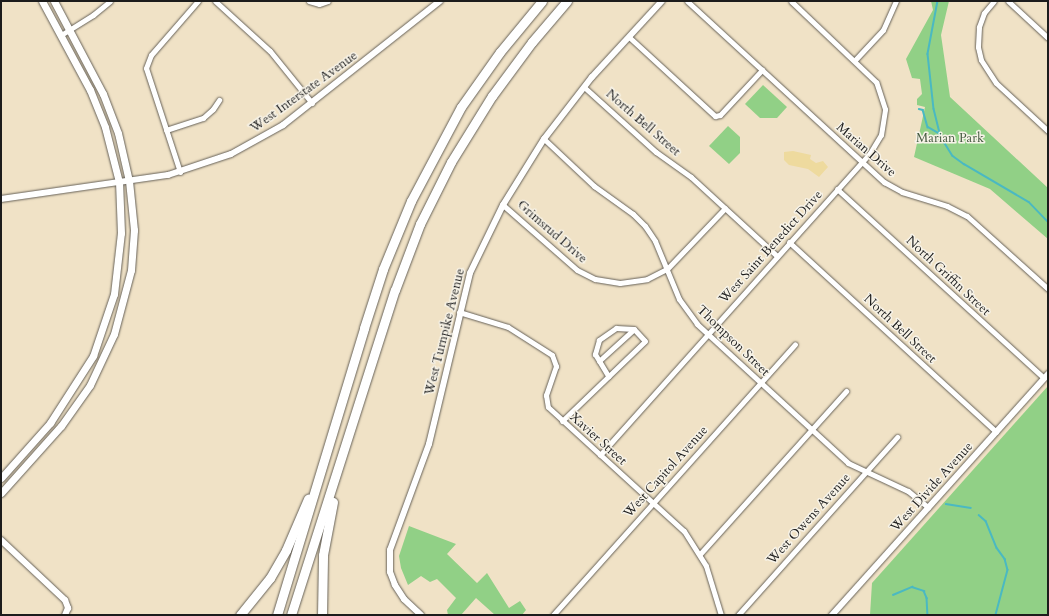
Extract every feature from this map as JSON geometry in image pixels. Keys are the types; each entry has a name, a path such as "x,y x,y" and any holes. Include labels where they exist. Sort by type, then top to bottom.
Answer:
{"highway":[{"path":"277,615 383,269 414,195 461,107 500,52 542,1"},
{"path":"291,615 387,313 419,228 459,148 511,68 567,1"},
{"path":"322,615 322,566 328,521 387,313"},
{"path":"240,615 270,578 286,550 326,453"}],"main road":[{"path":"1,478 50,423 87,368 102,335 113,302 121,233 119,182 112,148 100,113 61,35 42,1"},
{"path":"1,494 73,410 95,376 108,349 120,314 131,270 134,230 129,181 111,113 54,1"}],"street":[{"path":"61,35 94,15 110,1"},
{"path":"180,172 147,72 147,63 151,55 198,1"},
{"path":"215,1 270,51 312,103"},
{"path":"309,1 319,4 328,1"},
{"name":"West Interstate Avenue","path":"1,199 129,181 180,172 215,161 249,146 312,103 440,1"},
{"name":"West Turnpike Avenue","path":"421,615 404,599 395,585 390,572 390,550 429,444 459,312 473,264 503,205 544,139 584,87 662,1"},
{"name":"Marian Drive","path":"687,1 862,162 896,189 947,206 967,216 1048,288"},
{"name":"West Saint Benedict Drive","path":"600,455 862,162 881,135 885,109 876,82 856,60 791,1"},
{"path":"856,60 883,30 896,1"},
{"path":"994,1 984,13 979,27 978,41 981,60 996,83 1048,131"},
{"path":"1008,1 1048,38"},
{"path":"629,37 715,116 720,115 762,70"},
{"name":"North Bell Street","path":"584,87 653,150 687,174 777,256"},
{"path":"166,130 203,118 213,109 219,100"},
{"name":"Thompson Street","path":"544,139 594,186 641,221 655,241 687,312 708,334 844,459 865,473 908,491 928,507"},
{"name":"North Griffin Street","path":"837,189 1046,376"},
{"name":"Grimsrud Drive","path":"503,205 566,263 589,277 607,282 627,283 647,279 667,269 725,208"},
{"name":"North Bell Street","path":"789,242 996,432"},
{"name":"Xavier Street","path":"459,312 508,327 552,355 556,366 546,402 549,410 684,531 700,554 708,571 721,615"},
{"path":"562,421 645,341 634,329 610,330 599,340 595,350 599,361 608,376"},
{"path":"599,361 634,329"},
{"name":"West Capitol Avenue","path":"556,614 653,502 795,344"},
{"name":"West Divide Avenue","path":"832,615 1046,376"},
{"path":"700,554 846,391"},
{"name":"West Owens Avenue","path":"738,615 897,437"},
{"path":"1,540 65,600 68,606 65,615"}],"green space":[{"name":"Marian Park","path":"931,1 949,1 941,35 950,97 1048,188 1048,239 990,189 914,157 925,107 917,105 917,99 922,94 920,79 912,78 906,59 933,10"},
{"path":"763,85 787,107 777,118 760,118 745,104"},
{"path":"728,126 740,137 740,153 729,164 709,146"},
{"path":"1048,386 1048,615 870,615 872,583"},
{"path":"409,526 456,544 447,554 477,583 487,573 509,608 520,601 526,610 522,615 495,615 476,598 461,615 448,615 447,610 456,598 437,579 430,582 421,576 408,585 401,568 399,556"}],"sand":[{"path":"793,151 811,155 810,159 816,163 823,161 828,167 819,177 808,169 789,165 784,160 784,152"}],"waterway":[{"path":"938,1 928,54 934,109 941,137 953,156 1029,202 1048,222"},
{"path":"919,109 923,110 928,127 940,134"},
{"path":"946,504 971,508"},
{"path":"979,515 986,521 997,548 1005,559 1008,570 996,615"},
{"path":"893,595 912,587 924,591 927,598 928,615"}]}
